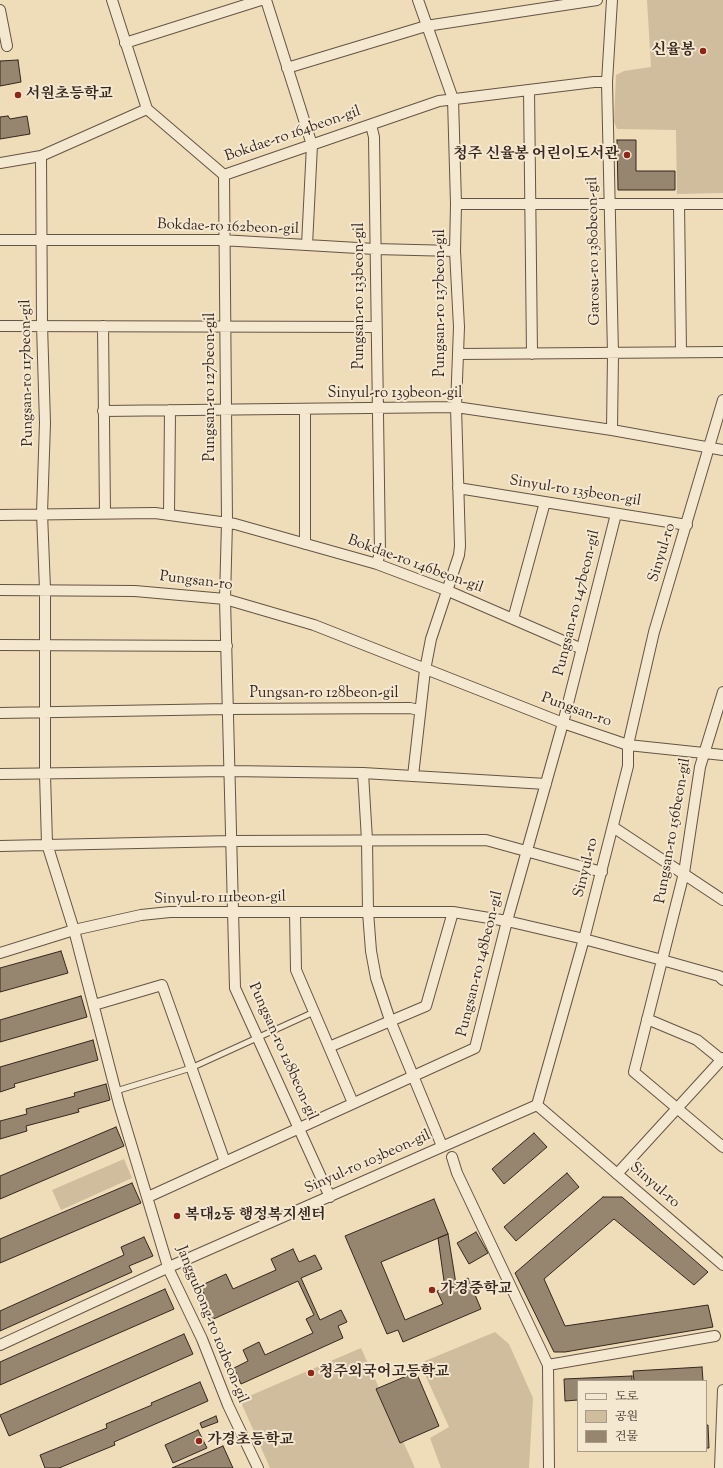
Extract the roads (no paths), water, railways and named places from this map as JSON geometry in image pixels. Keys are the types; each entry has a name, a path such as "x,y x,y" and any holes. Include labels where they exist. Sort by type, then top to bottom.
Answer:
{"street":[{"path":"0,163 41,156 147,109 112,0"},
{"path":"125,43 261,0"},
{"path":"266,0 312,145 307,245"},
{"name":"Pungsan-ro 137beon-gil","path":"418,0 453,99 456,204 455,251 459,327 456,407 460,546 459,555 446,590 431,639 425,670"},
{"path":"287,68 426,26 597,0"},
{"name":"Garosu-ro 1380beon-gil","path":"612,0 607,82 613,354 612,430"},
{"path":"0,10 7,46"},
{"name":"Bokdae-ro 164beon-gil","path":"147,109 224,175 439,102 453,99 607,82"},
{"path":"529,90 532,354"},
{"name":"Pungsan-ro 133beon-gil","path":"371,125 374,136 376,408 380,552 377,564"},
{"name":"Pungsan-ro 117beon-gil","path":"41,156 42,325 45,423 42,513 45,589 45,774"},
{"name":"Pungsan-ro 127beon-gil","path":"224,175 227,522 225,599"},
{"path":"456,204 723,204"},
{"path":"679,204 681,352"},
{"name":"Bokdae-ro 162beon-gil","path":"0,240 224,241 375,249 455,251"},
{"path":"0,326 376,327"},
{"path":"103,326 105,513"},
{"path":"458,354 723,352"},
{"name":"Sinyul-ro","path":"723,400 654,632 628,745 628,766 602,872 537,1105 723,1265"},
{"name":"Sinyul-ro 139beon-gil","path":"103,412 456,407 612,430 709,449 723,450"},
{"path":"305,409 305,544"},
{"path":"169,515 170,410"},
{"name":"Sinyul-ro 135beon-gil","path":"458,488 687,525"},
{"path":"513,619 545,502"},
{"name":"Bokdae-ro 146beon-gil","path":"0,515 42,513 155,513 227,522 377,564 446,590 582,649"},
{"name":"Pungsan-ro 147beon-gil","path":"563,723 616,514"},
{"name":"Pungsan-ro","path":"0,590 45,589 135,591 225,599 314,625 425,670 563,723 628,745 723,755"},
{"name":"Pungsan-ro 128beon-gil","path":"225,599 235,988 330,1198"},
{"path":"0,645 227,646"},
{"path":"413,776 419,710 425,670"},
{"name":"Pungsan-ro 156beon-gil","path":"723,692 703,753 684,873 634,1072 723,1148"},
{"name":"Pungsan-ro 128beon-gil","path":"0,713 228,709 410,708 419,710"},
{"name":"Pungsan-ro 148beon-gil","path":"148,1197 475,1048 526,850 563,723"},
{"path":"0,774 230,771 382,774 546,784"},
{"name":"Janggubong-ro 101beon-gil","path":"45,774 47,844 74,930 116,1091 168,1268 202,1339 228,1405 258,1468"},
{"path":"363,774 367,840 368,912 371,951 376,978 390,1020 442,1146"},
{"path":"613,827 723,900"},
{"path":"0,846 231,841 486,840 602,872"},
{"name":"Sinyul-ro 111beon-gil","path":"0,953 74,930 141,915 170,912 453,912 507,921 584,939 662,960"},
{"path":"329,1047 426,1006 453,912"},
{"name":"Sinyul-ro 111beon-gil","path":"295,913 296,970 314,1012"},
{"path":"662,960 719,976 723,980"},
{"path":"94,1005 162,986 225,1162"},
{"path":"314,1012 353,1103"},
{"path":"617,1174 722,1060 697,1040 648,1019"},
{"name":"Sinyul-ro 103beon-gil","path":"0,1345 168,1268 330,1198 442,1146 537,1105"},
{"path":"452,1157 456,1173 548,1365 549,1468"},
{"path":"548,1365 715,1336"},
{"path":"720,1468 723,1390"}],"lane":[{"path":"116,1091 191,1068 258,1039 314,1012"}],"place":[{"name":"신율봉","path":"703,51"},
{"name":"서원초등학교","path":"18,95"},
{"name":"청주 신율봉 어린이도서관","path":"627,155"},
{"name":"복대2동 행정복지센터","path":"177,1216"},
{"name":"가경중학교","path":"432,1290"},
{"name":"청주외국어고등학교","path":"311,1373"},
{"name":"가경초등학교","path":"199,1441"}]}
